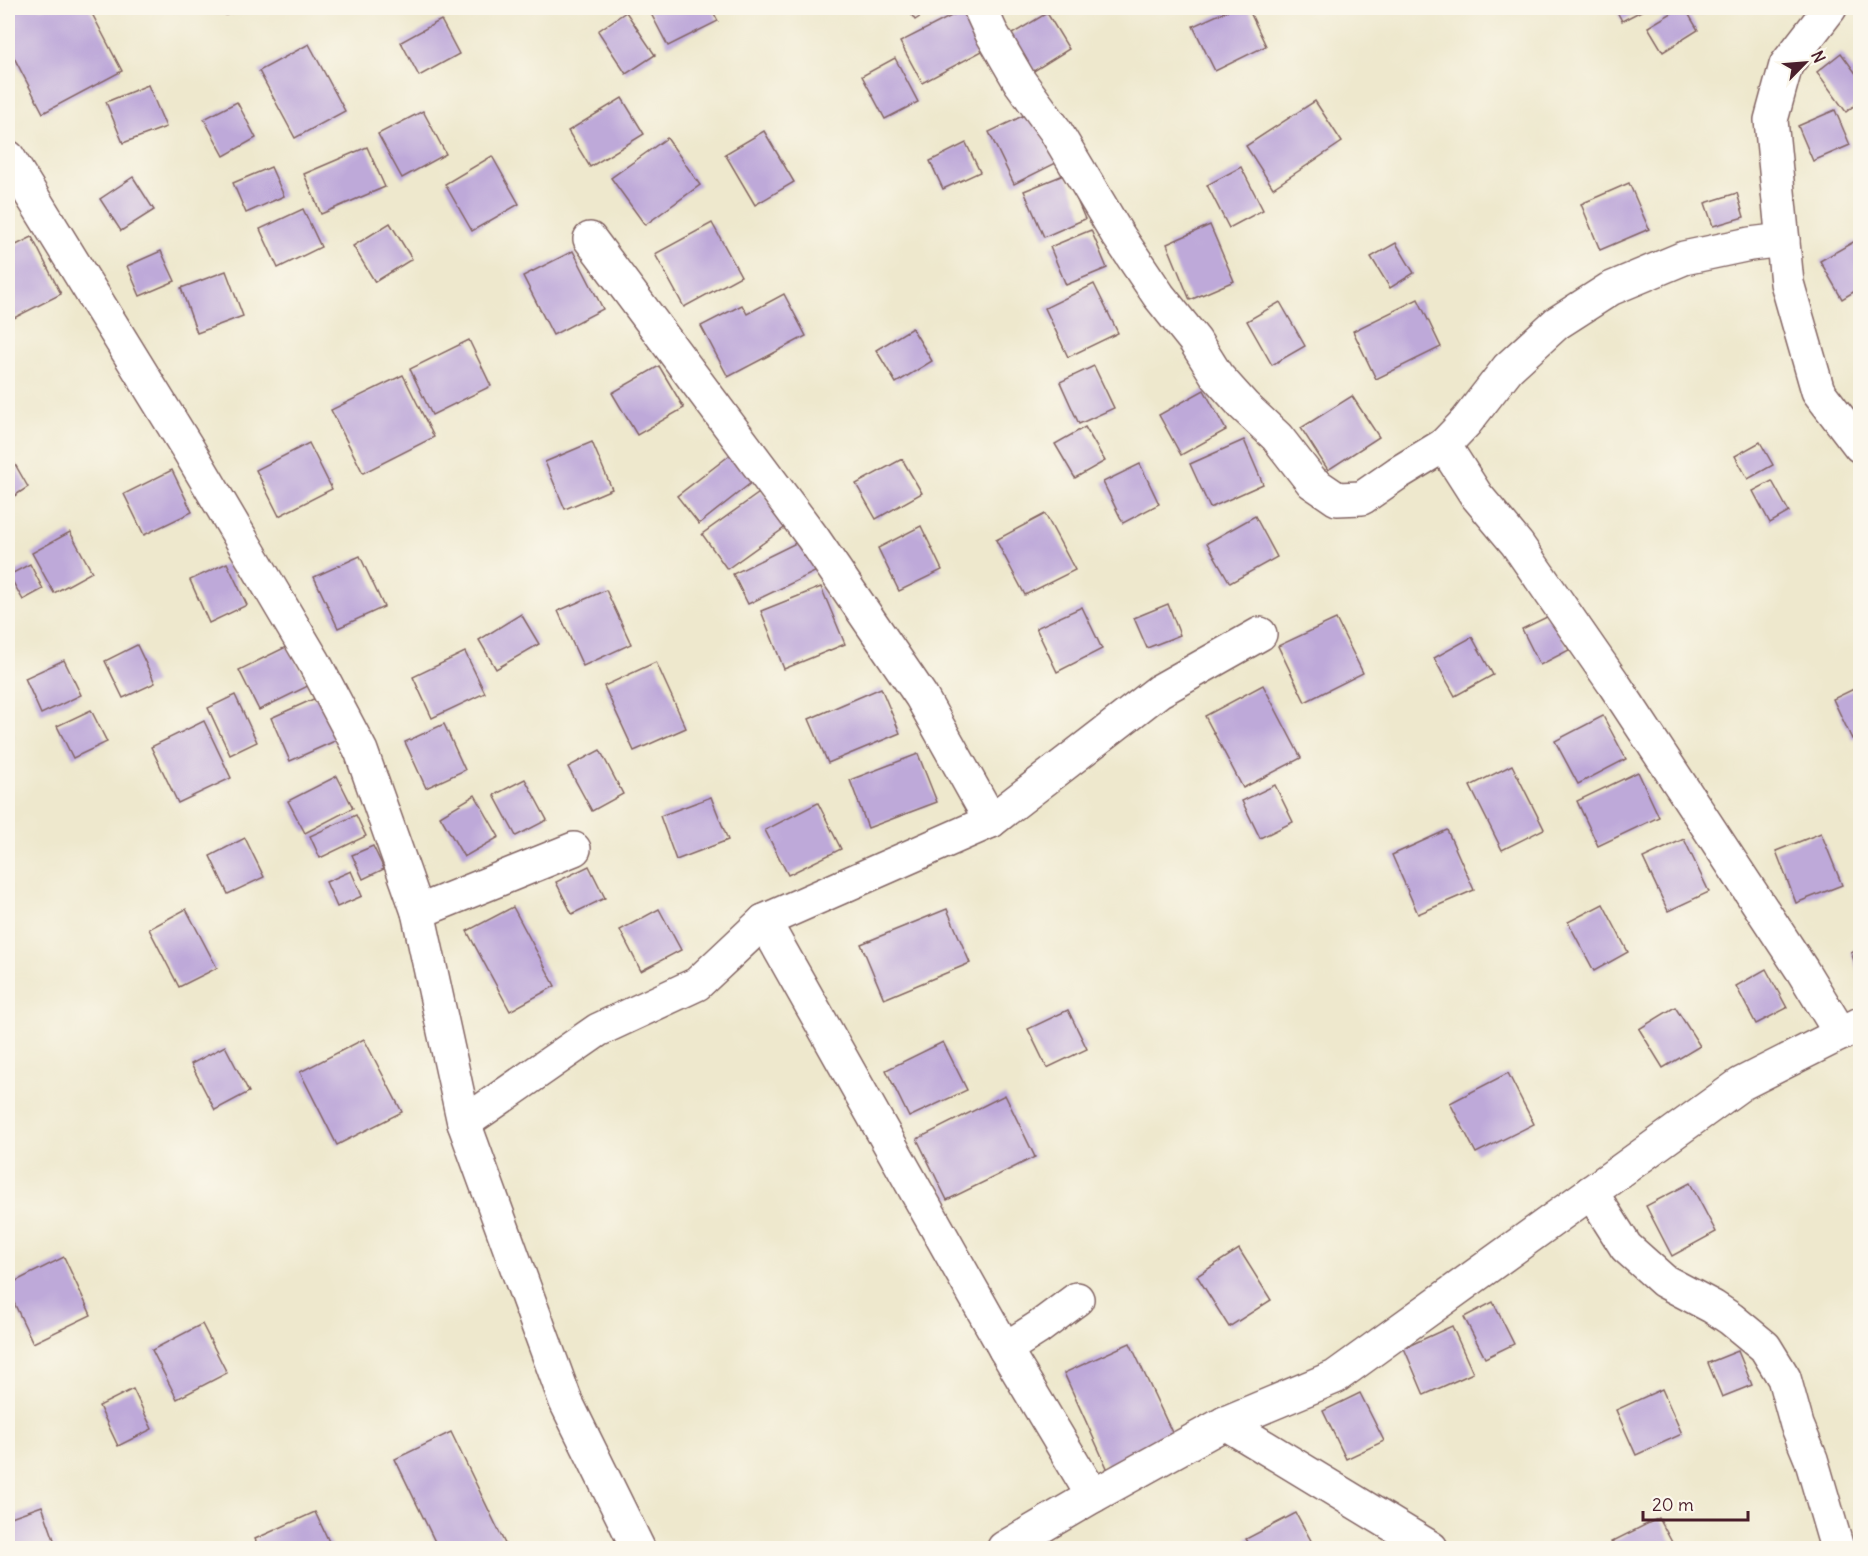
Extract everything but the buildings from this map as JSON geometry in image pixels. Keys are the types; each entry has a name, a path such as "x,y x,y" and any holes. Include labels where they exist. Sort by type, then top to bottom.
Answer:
{"street":[{"path":"980,8 1020,82 1055,130 1116,232 1159,296 1195,341 1217,376 1277,437 1312,482 1337,499 1362,498 1444,445 1466,422 1508,368 1557,323 1610,289 1684,258 1750,244 1783,240"},
{"path":"1830,8 1786,65 1771,120 1787,283 1818,391 1860,446"},
{"path":"8,157 188,449 314,662 361,751 418,912 464,1123 567,1402 638,1548"},
{"path":"590,238 813,538 921,696 991,820"},
{"path":"1004,1548 1225,1423 1335,1377 1741,1084 1850,1029 1802,970 1614,684 1517,544 1476,495 1444,445"},
{"path":"464,1123 598,1030 697,984 764,921 991,820 1159,691 1260,634"},
{"path":"418,912 574,849"},
{"path":"764,921 1005,1349 1093,1496"},
{"path":"1591,1192 1626,1247 1664,1281 1713,1307 1766,1347 1784,1378 1837,1548"},
{"path":"1005,1349 1077,1299"},
{"path":"1225,1423 1431,1548"}]}
